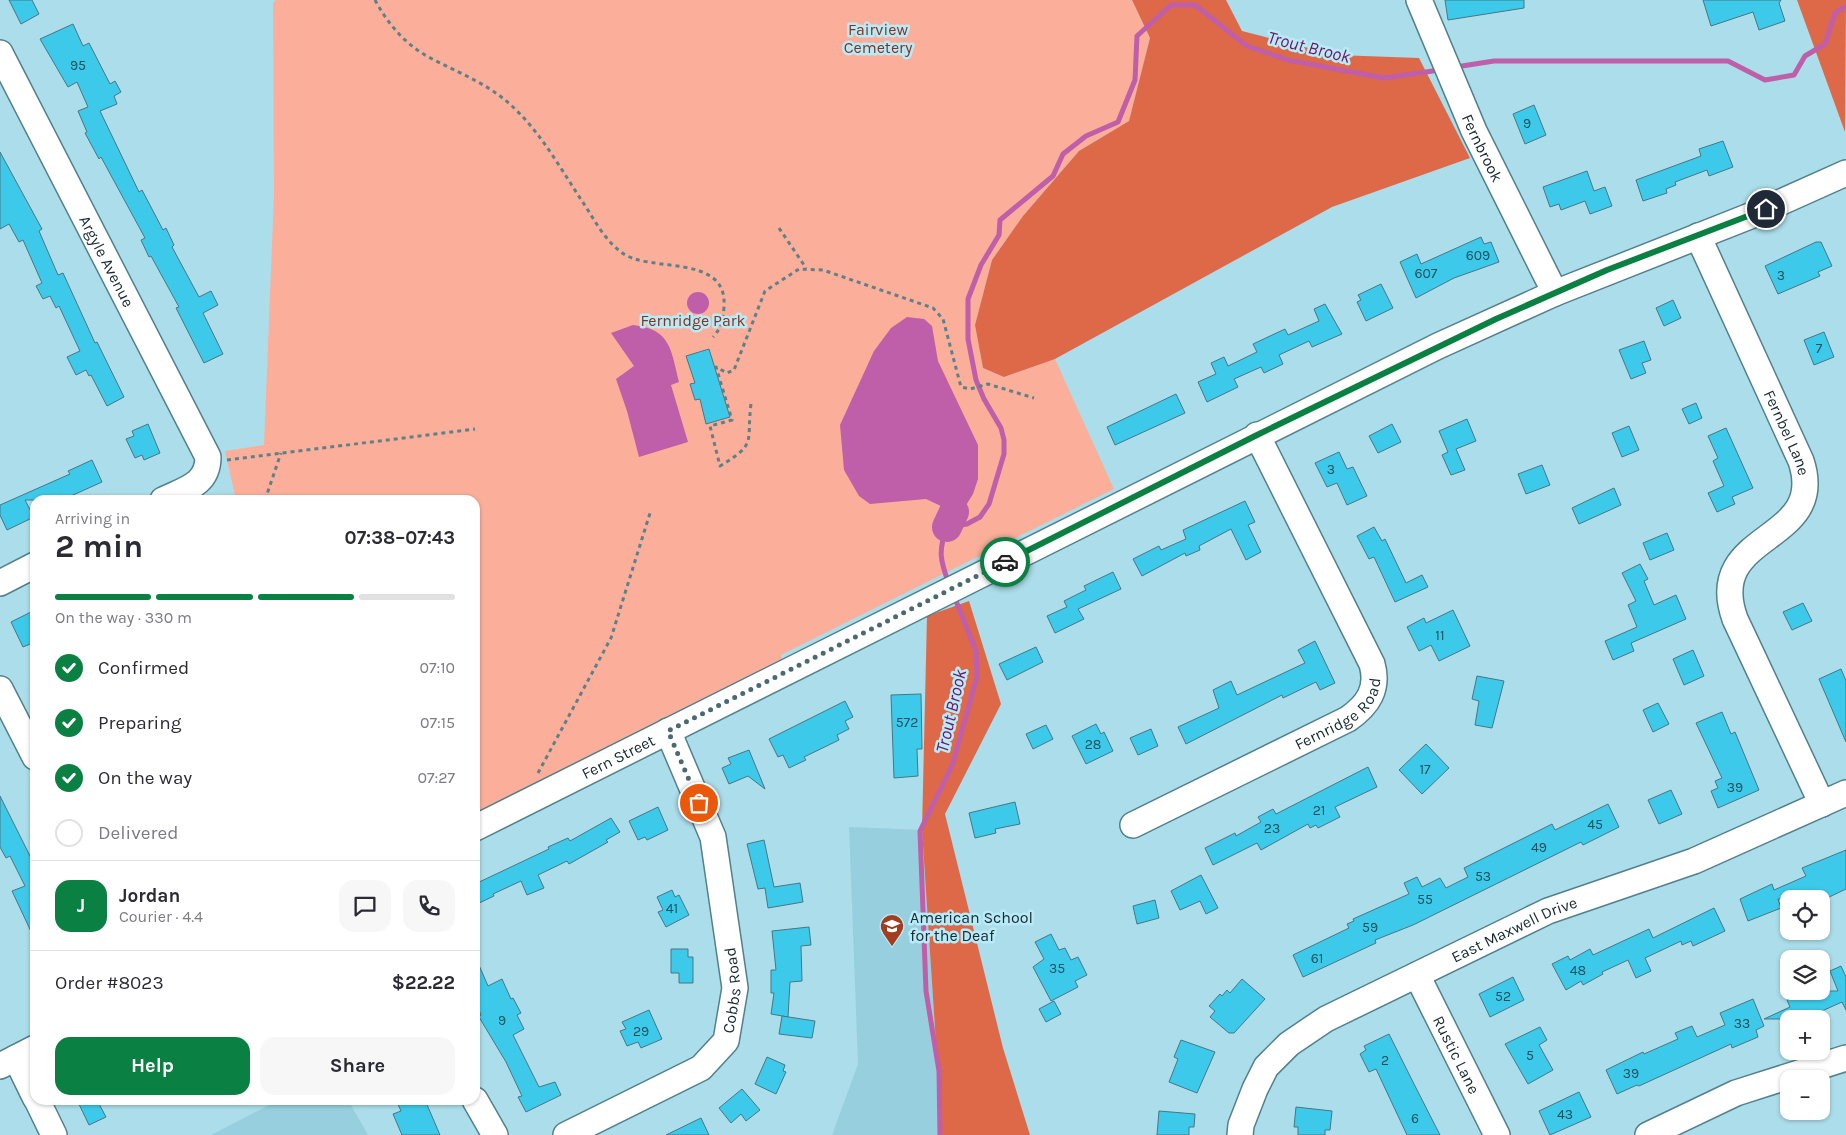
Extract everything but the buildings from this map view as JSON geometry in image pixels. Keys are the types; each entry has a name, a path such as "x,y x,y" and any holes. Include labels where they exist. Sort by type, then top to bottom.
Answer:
{"street":[{"name":"Fernbrook","path":"1419,0 1474,131 1555,293"},
{"name":"Argyle Avenue","path":"0,53 208,457 216,465"},
{"name":"Fern Street","path":"480,825 1438,346 1555,293 1750,216 1846,172"},
{"name":"Fernbel Lane","path":"1698,236 1801,461 1805,476 1805,492 1799,509 1785,525 1758,543 1739,562 1734,570 1729,591 1735,619 1822,804"},
{"name":"Fernridge Road","path":"1134,825 1348,719 1362,708 1374,687 1375,676 1372,664 1257,435"},
{"path":"172,495 202,479 216,465"},
{"path":"0,583 30,568"},
{"path":"0,689 30,748"},
{"name":"Cobbs Road","path":"566,1135 701,1068 726,1041 735,988 717,854 713,837 668,731"},
{"name":"East Maxwell Drive","path":"1240,1135 1241,1126 1266,1067 1289,1044 1326,1019 1548,911 1694,862 1846,793"},
{"name":"Rustic Lane","path":"1417,975 1497,1135"},
{"path":"17,1057 30,1085"},
{"path":"1648,1135 1736,1093 1846,1058"},
{"path":"39,1105 54,1135"},
{"path":"478,1105 495,1135"}],"path":[{"path":"375,0 383,14 402,37 425,55 489,87 534,128 605,236 622,253 637,259 696,270 715,280 721,289 724,299 722,326 713,337"},
{"path":"779,228 806,268"},
{"path":"751,404 749,421 751,432 748,444 739,454 720,466 710,426 732,420 716,367 727,373 734,370 766,291 799,269 806,268 822,270 932,308 943,319 961,387 970,389 988,384 1034,398"},
{"path":"216,465 281,453 475,429"},
{"path":"267,495 281,453"},
{"path":"535,780 611,638 651,510"}],"shaded area":[{"path":"1132,0 1226,0 1242,31 1336,55 1419,58 1470,158 1332,207 1055,359 1004,377 983,368 975,325 992,260 1023,216 1079,151 1129,121 1150,38"},
{"path":"1797,0 1846,0 1845,132"},
{"path":"694,292 702,292 709,299 709,307 702,314 694,314 687,307 687,299"},
{"path":"907,317 924,319 932,326 938,361 978,445 978,479 973,494 960,515 926,499 870,504 859,496 844,470 840,425 874,351 891,328"},
{"path":"633,325 655,331 662,336 671,351 679,382 671,385 688,442 639,457 627,411 616,379 634,366 611,333"},
{"path":"969,601 1001,704 945,814 1003,1048 1030,1135 942,1135 922,830 927,616"},
{"name":"American School for the Deaf","path":"849,827 922,830 942,1135 832,1135 858,1064"},
{"path":"269,1105 351,1105 368,1135 211,1135"}],"green space":[{"name":"Fernridge Park","path":"276,0 1132,0 1150,38 1129,121 1079,151 1023,216 992,260 975,325 983,368 1004,377 1055,359 1114,489 781,655 782,662 480,814 480,495 235,495 225,451 264,445 274,194 273,3"}],"waterway":[{"name":"Trout Brook","path":"949,584 941,556 942,543 947,527 967,524 980,517 989,504 1004,454 1004,440 1001,428 984,399 976,380 968,339 968,299 981,265 999,235 1000,220 1053,176 1063,154 1086,136 1118,122 1135,80 1137,36 1171,5 1195,5 1247,46 1288,60 1384,78 1433,71"},
{"name":"Trout Brook","path":"1462,66 1494,61 1728,61 1765,80 1794,75 1805,56 1825,44 1835,13 1846,6"},
{"path":"947,527 954,512"},
{"name":"Trout Brook","path":"940,1135 939,1071 926,991 920,831 952,766 977,677 976,651 954,596"}],"way so far":[{"path":"699,803 668,731 1005,562"}],"place":[{"name":"American School for the Deaf","path":"892,947"}],"route":[{"path":"1005,562 1257,435 1496,319 1607,270 1766,209"}],"park label":[{"name":"Fairview Cemetery","path":"878,38"}]}
